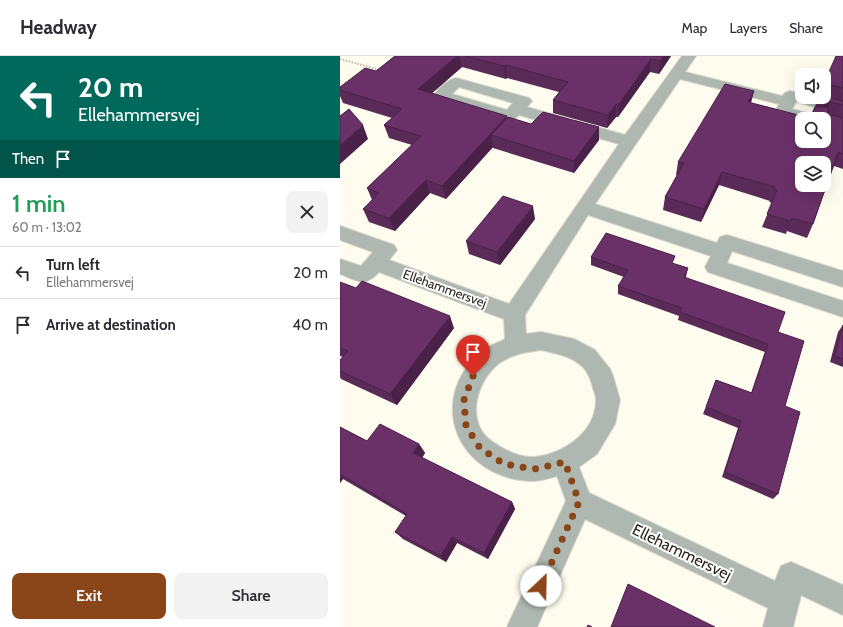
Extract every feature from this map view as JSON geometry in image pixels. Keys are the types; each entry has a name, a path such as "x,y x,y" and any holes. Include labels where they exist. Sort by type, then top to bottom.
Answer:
{"street":[{"path":"516,344 514,314 584,207 689,56"},
{"path":"676,74 788,102"},
{"path":"795,115 783,112 790,96 843,109"},
{"path":"516,109 630,142"},
{"path":"584,207 722,252"},
{"path":"340,233 387,250 364,275 340,266"},
{"path":"843,280 727,242 716,267 843,309"},
{"name":"Ellehammersvej","path":"376,262 514,314"},
{"path":"541,341 566,346 587,358 602,376 608,400 603,424 588,446 565,462 534,469 504,464 480,448 466,426 464,400 473,376 492,356 516,344 541,341"},
{"path":"522,627 579,502 565,462"},
{"name":"Ellehammersvej","path":"579,502 782,614 791,576 843,600"}],"path":[{"path":"340,59 383,71"}],"building":[{"path":"395,56 457,56 418,89 507,116 442,186 426,180 389,218 363,209 379,193 367,188 421,136 384,125 402,109 340,90 340,87 365,68 376,71"},
{"path":"465,56 664,56 660,61 651,59 619,104 616,104 608,115 553,100 568,82 506,65 504,66"},
{"path":"836,56 843,56 843,88 831,85 831,68"},
{"path":"725,84 754,91 748,102 795,114 795,148 831,148 831,115 843,118 843,154 838,152 831,172 831,156 795,156 795,192 824,192 813,224 792,218 791,221 767,214 777,190 774,189 775,187 722,172 704,209 665,197 684,163 678,162"},
{"path":"831,98 843,101 843,105 831,102"},
{"path":"815,107 828,107 828,112 813,112"},
{"path":"349,109 363,125 340,145 340,116"},
{"path":"543,112 599,127 574,161 491,135 508,117 531,124"},
{"path":"503,196 533,206 497,252 466,241"},
{"path":"606,233 675,256 672,263 688,268 684,277 785,312 778,332 804,341 785,406 800,412 778,494 725,472 741,421 706,407 716,380 752,393 768,344 680,312 682,308 618,286 628,270 591,257"},
{"path":"362,281 450,316 390,394 340,371 340,360 348,351 340,348 340,282 356,288"},
{"path":"843,325 843,359 835,356"},
{"path":"380,424 419,444 413,453 512,502 484,553 452,537 441,556 395,532 407,514 340,474 340,427 367,441"},
{"path":"628,584 715,627 611,627"}],"route":[{"path":"473,376 464,400 466,426 480,448 504,464 534,469 565,462 579,502 541,586"}]}
